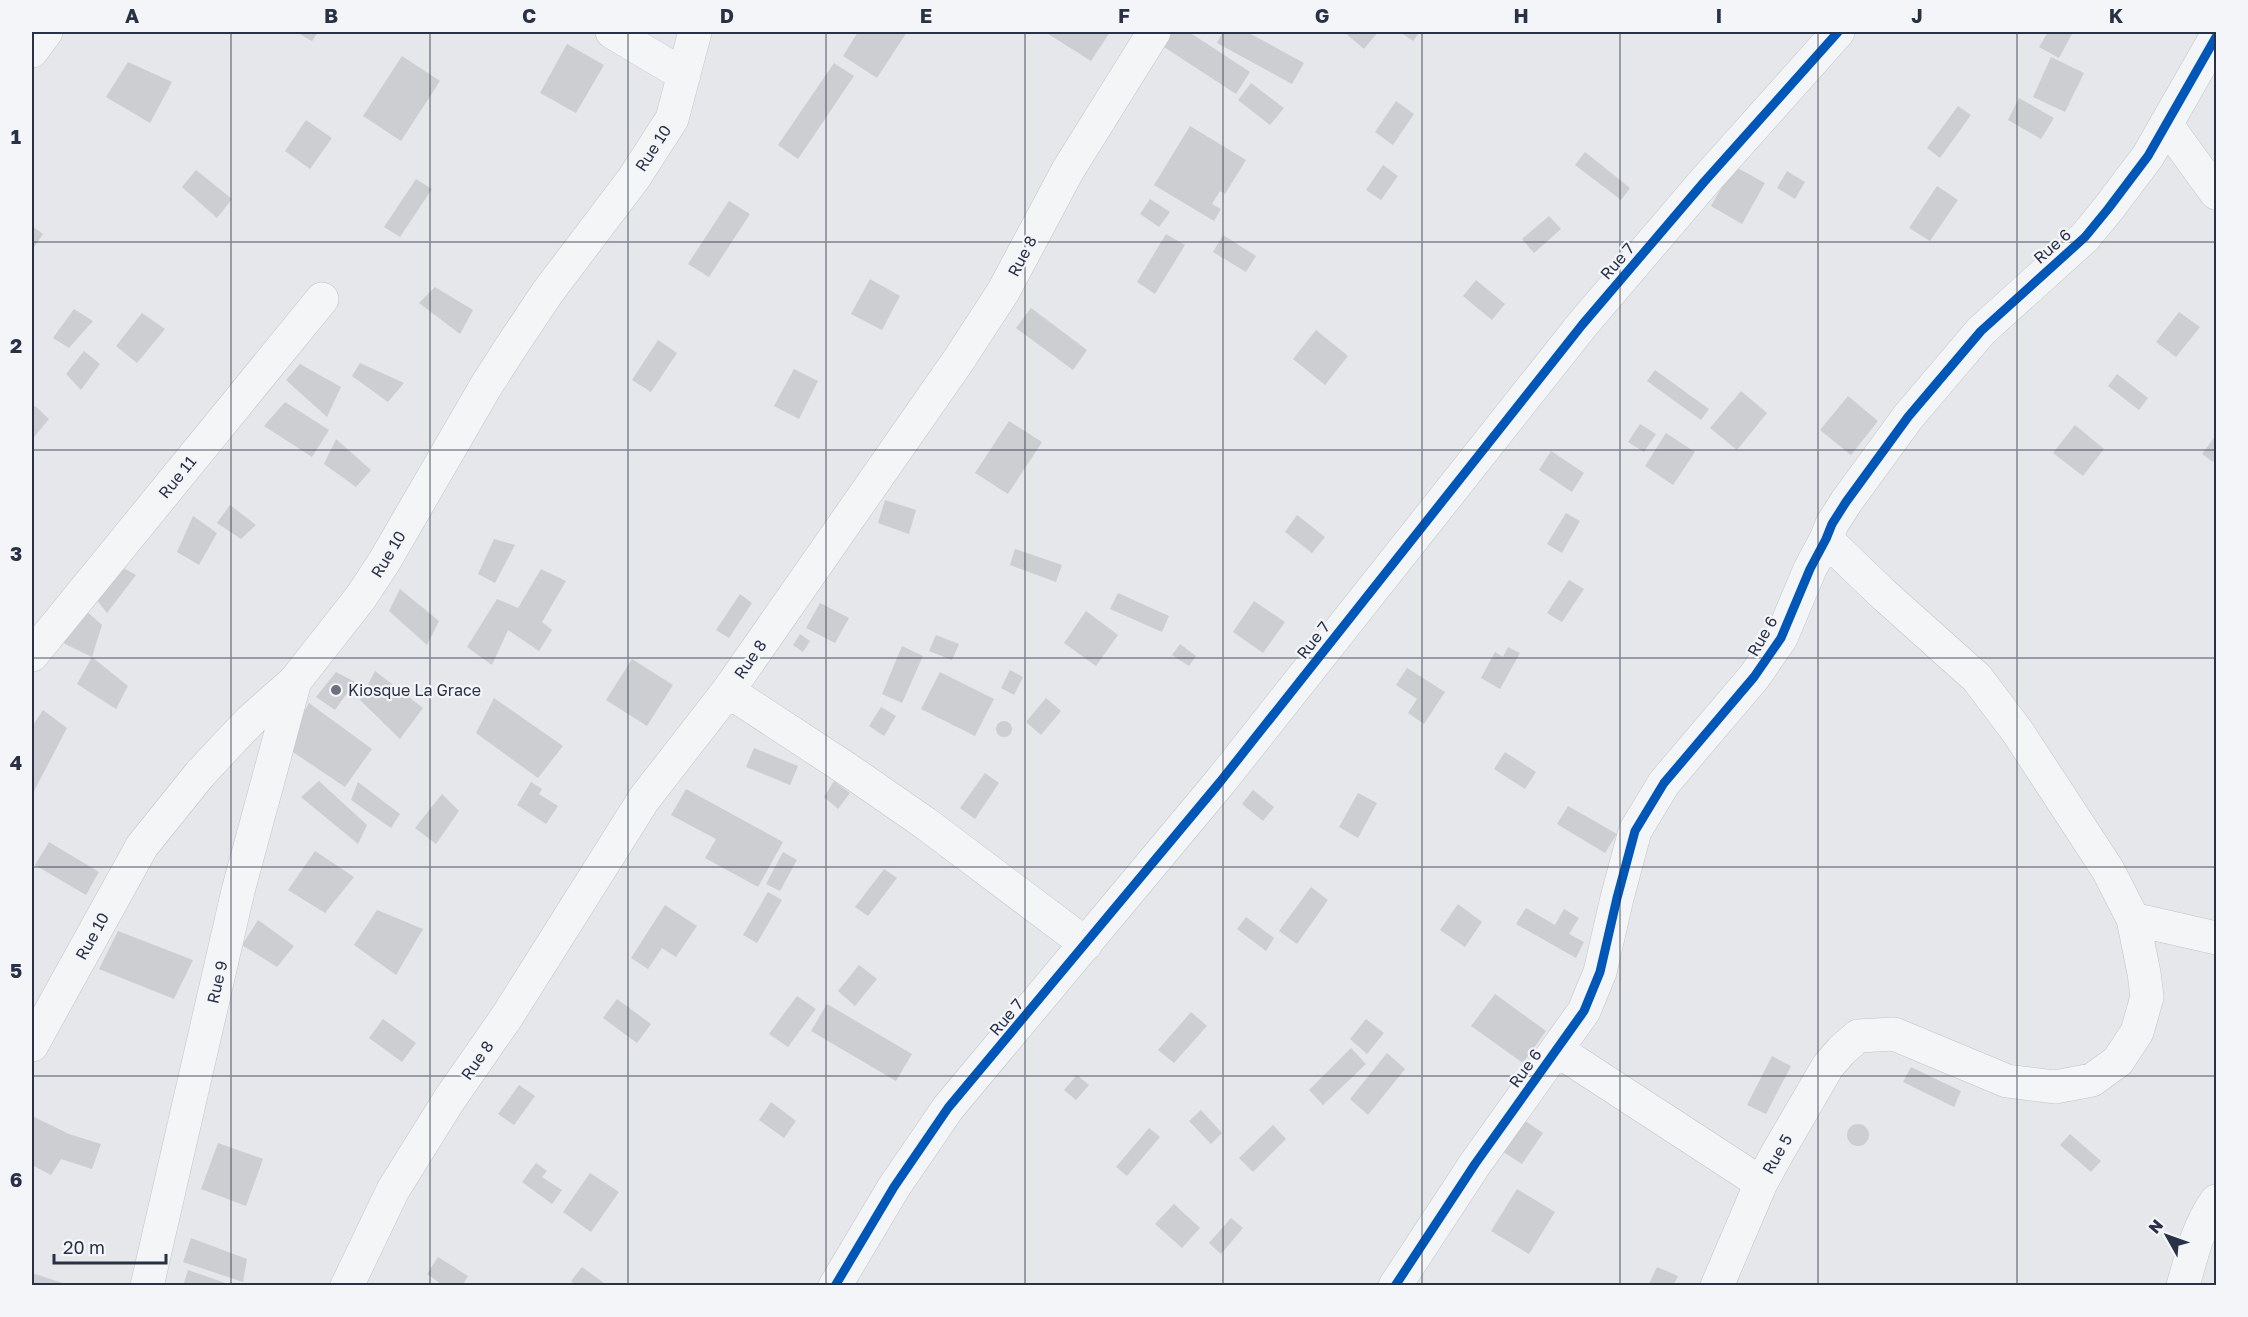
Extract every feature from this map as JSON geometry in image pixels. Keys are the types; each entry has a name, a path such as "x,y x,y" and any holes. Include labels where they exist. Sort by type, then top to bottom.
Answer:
{"street":[{"path":"32,51 46,32"},
{"path":"612,32 684,75"},
{"name":"Rue 10","path":"32,1045 142,846 200,774 251,720 295,681 361,597 384,562 511,347 634,177 672,119 695,32"},
{"name":"Rue 8","path":"347,1286 393,1190 449,1100 508,1015 644,799 728,691 958,361 1003,292 1068,170 1154,32"},
{"name":"Rue 7","path":"834,1286 894,1187 948,1108 1220,782 1582,325 1704,182 1838,32"},
{"name":"Rue 6","path":"1395,1286 1475,1164 1584,1011 1597,980 1635,831 1664,783 1754,677 1781,638 1810,569 1832,524 1846,502 1908,417 1981,331 2085,237 2148,156 2217,37"},
{"path":"2166,124 2217,193"},
{"name":"Rue 11","path":"32,655 322,299"},
{"path":"1826,539 1881,593 1977,678 2017,731 2072,812 2108,870 2133,919 2217,938"},
{"name":"Rue 9","path":"147,1286 238,891 295,681"},
{"path":"728,691 925,823 1086,944"},
{"name":"Rue 5","path":"1717,1286 1761,1183 1828,1066 1858,1036 1894,1034 2007,1082 2055,1087 2092,1080 2118,1061 2137,1032 2146,997 2144,973 2133,919"},
{"path":"1557,1050 1761,1183"},
{"path":"2183,1286 2195,1239 2205,1218 2217,1201"}],"building":[{"path":"296,32 318,32 312,41"},
{"path":"858,32 907,32 877,78 843,56"},
{"path":"1045,32 1110,32 1091,61"},
{"path":"1170,32 1189,32 1250,72 1236,94 1161,45"},
{"path":"1223,32 1247,32 1304,63 1292,84 1217,43"},
{"path":"1344,32 1378,32 1364,49"},
{"path":"1400,32 1420,32 1413,41"},
{"path":"2048,32 2073,32 2059,58 2039,47"},
{"path":"567,44 604,65 576,113 540,93"},
{"path":"402,56 440,81 401,141 363,116"},
{"path":"2051,57 2084,73 2065,112 2033,97"},
{"path":"128,62 172,82 150,123 106,97"},
{"path":"834,63 854,76 798,159 778,145"},
{"path":"1251,83 1284,108 1270,125 1238,100"},
{"path":"2019,98 2054,118 2041,139 2008,120"},
{"path":"1396,101 1414,114 1393,145 1375,132"},
{"path":"1958,106 1971,115 1940,158 1927,148"},
{"path":"306,120 332,138 310,169 285,151"},
{"path":"1190,126 1246,160 1225,194 1220,191 1212,204 1221,209 1214,221 1154,185"},
{"path":"1585,152 1630,188 1621,200 1575,165"},
{"path":"1383,165 1398,176 1381,200 1366,190"},
{"path":"1734,166 1765,183 1742,224 1711,206"},
{"path":"196,170 232,199 217,218 182,187"},
{"path":"1787,171 1805,182 1795,199 1777,188"},
{"path":"416,179 432,189 400,237 384,227"},
{"path":"1937,186 1958,200 1930,241 1909,228"},
{"path":"1150,199 1170,212 1159,227 1140,214"},
{"path":"729,201 750,214 709,277 688,264"},
{"path":"1549,216 1561,229 1534,253 1522,239"},
{"path":"32,226 43,234 32,250"},
{"path":"1166,234 1185,245 1155,294 1137,282"},
{"path":"1223,235 1256,256 1246,272 1213,252"},
{"path":"870,279 900,296 882,330 851,314"},
{"path":"1476,280 1505,304 1492,320 1463,296"},
{"path":"435,287 473,310 460,334 419,303"},
{"path":"1031,308 1087,350 1073,370 1016,328"},
{"path":"74,309 93,321 69,348 53,338"},
{"path":"2179,312 2200,327 2176,357 2156,342"},
{"path":"142,313 165,329 137,363 116,346"},
{"path":"1316,330 1348,356 1325,385 1293,359"},
{"path":"658,340 677,353 651,392 632,380"},
{"path":"84,351 100,364 81,390 66,374"},
{"path":"360,363 404,383 388,402 352,376"},
{"path":"300,364 341,387 327,417 286,380"},
{"path":"794,369 818,381 799,419 774,406"},
{"path":"1655,370 1709,409 1701,420 1647,381"},
{"path":"2117,374 2148,398 2139,410 2108,386"},
{"path":"1741,391 1767,413 1737,450 1710,428"},
{"path":"1848,396 1878,421 1851,455 1820,430"},
{"path":"285,402 329,430 312,457 264,426"},
{"path":"35,406 49,419 34,437 32,410"},
{"path":"1009,421 1042,442 1008,494 975,473"},
{"path":"1640,424 1656,434 1644,452 1628,442"},
{"path":"2075,425 2104,449 2083,476 2053,453"},
{"path":"1666,433 1695,452 1673,485 1645,466"},
{"path":"2216,435 2216,457 2213,462 2202,454"},
{"path":"336,439 371,470 356,487 324,464"},
{"path":"1551,451 1584,473 1572,492 1539,470"},
{"path":"885,500 916,510 909,534 878,523"},
{"path":"230,505 256,525 241,539 217,523"},
{"path":"1566,513 1580,521 1562,553 1547,544"},
{"path":"1297,515 1325,537 1312,553 1285,532"},
{"path":"193,516 217,533 199,565 177,552"},
{"path":"494,539 515,545 495,583 478,574"},
{"path":"1015,549 1062,565 1056,582 1010,565"},
{"path":"116,564 136,575 107,613 92,594"},
{"path":"541,569 566,581 542,622 552,630 539,651 508,630 492,665 467,647 497,599 518,608"},
{"path":"1569,580 1584,589 1562,622 1547,613"},
{"path":"400,589 439,621 427,645 389,611"},
{"path":"1118,593 1169,616 1162,632 1110,609"},
{"path":"740,594 752,603 729,638 716,630"},
{"path":"1254,601 1285,622 1263,653 1233,632"},
{"path":"820,603 849,618 835,643 806,628"},
{"path":"84,609 102,625 92,657 61,642"},
{"path":"1086,611 1118,635 1096,666 1064,643"},
{"path":"800,634 810,641 803,652 793,645"},
{"path":"936,635 959,644 952,660 929,651"},
{"path":"1180,644 1196,656 1189,666 1172,655"},
{"path":"902,646 923,656 902,703 882,694"},
{"path":"1508,647 1520,653 1500,689 1481,678 1495,652 1503,657"},
{"path":"92,657 128,686 116,709 77,684"},
{"path":"632,659 673,685 647,726 606,700"},
{"path":"1407,668 1445,692 1424,724 1408,713 1417,699 1396,685"},
{"path":"1010,670 1023,677 1014,695 1001,688"},
{"path":"375,671 423,708 400,739 360,700"},
{"path":"336,672 355,682 335,710 316,697"},
{"path":"940,672 994,699 975,736 921,709"},
{"path":"494,698 563,746 538,778 476,733"},
{"path":"1046,698 1061,711 1041,735 1026,722"},
{"path":"309,703 372,749 345,787 284,746"},
{"path":"881,707 896,716 884,736 869,726"},
{"path":"43,710 67,728 32,795 32,727"},
{"path":"1004,721 1012,729 1004,737 996,729"},
{"path":"754,748 798,766 790,785 746,767"},
{"path":"1505,752 1536,772 1525,789 1494,769"},
{"path":"985,773 999,783 975,819 960,808"},
{"path":"319,781 367,825 358,844 301,797"},
{"path":"834,781 850,793 838,809 824,797"},
{"path":"358,782 400,814 391,828 351,800"},
{"path":"531,782 542,789 539,794 558,806 546,824 517,805"},
{"path":"686,789 783,842 758,887 705,858 716,839 671,815"},
{"path":"1253,790 1274,807 1263,821 1242,804"},
{"path":"1358,793 1377,803 1358,838 1339,827"},
{"path":"442,794 459,811 436,844 415,828"},
{"path":"1568,806 1617,834 1605,853 1557,824"},
{"path":"49,842 99,872 86,895 35,865"},
{"path":"315,851 354,877 325,913 288,890"},
{"path":"783,852 797,860 780,891 766,884"},
{"path":"884,869 897,878 868,916 855,907"},
{"path":"1311,887 1328,900 1297,944 1279,931"},
{"path":"768,892 782,900 757,943 743,935"},
{"path":"1458,904 1482,922 1465,947 1440,930"},
{"path":"665,905 697,926 676,957 662,948 648,969 631,958"},
{"path":"1526,908 1555,925 1564,909 1579,918 1569,934 1584,942 1576,958 1516,924"},
{"path":"377,910 423,929 396,975 354,945"},
{"path":"1246,917 1274,938 1266,951 1237,929"},
{"path":"258,920 294,946 277,967 242,945"},
{"path":"118,931 193,960 174,999 99,969"},
{"path":"859,965 877,979 855,1006 838,991"},
{"path":"1495,994 1546,1031 1523,1063 1471,1026"},
{"path":"797,996 816,1009 788,1047 769,1034"},
{"path":"617,999 651,1024 637,1043 603,1018"},
{"path":"827,1004 912,1054 896,1081 811,1031"},
{"path":"1191,1012 1207,1026 1174,1063 1158,1050"},
{"path":"383,1019 416,1043 402,1062 369,1038"},
{"path":"1366,1019 1384,1033 1367,1054 1350,1039"},
{"path":"1351,1048 1366,1064 1323,1105 1309,1090"},
{"path":"1387,1053 1405,1069 1368,1115 1350,1099"},
{"path":"1772,1056 1791,1066 1766,1114 1747,1105"},
{"path":"1911,1067 1961,1091 1954,1107 1903,1082"},
{"path":"1077,1075 1089,1085 1076,1100 1064,1090"},
{"path":"519,1085 535,1096 514,1125 498,1114"},
{"path":"771,1102 796,1121 784,1138 759,1120"},
{"path":"1201,1110 1222,1133 1211,1144 1189,1121"},
{"path":"32,1116 69,1134 101,1144 92,1169 61,1159 51,1175 32,1165"},
{"path":"1524,1120 1543,1133 1522,1164 1502,1151"},
{"path":"1858,1124 1866,1127 1869,1135 1866,1143 1858,1146 1850,1143 1847,1135 1850,1127"},
{"path":"1273,1125 1286,1139 1253,1172 1239,1158"},
{"path":"1149,1128 1160,1137 1127,1176 1116,1167"},
{"path":"2070,1134 2101,1161 2091,1172 2060,1145"},
{"path":"218,1143 263,1159 246,1206 201,1189"},
{"path":"536,1163 547,1171 542,1177 562,1190 552,1204 522,1182"},
{"path":"590,1173 619,1192 591,1232 563,1212"},
{"path":"1517,1189 1555,1212 1529,1254 1491,1231"},
{"path":"1174,1204 1200,1228 1182,1248 1155,1224"},
{"path":"1231,1218 1243,1228 1221,1254 1209,1243"},
{"path":"191,1238 247,1259 243,1282 183,1262"},
{"path":"438,1257 468,1276 462,1286 444,1286 427,1274"},
{"path":"582,1267 608,1286 577,1286 571,1281"},
{"path":"1657,1267 1678,1276 1673,1286 1648,1286"},
{"path":"188,1270 231,1285 231,1286 183,1286"},
{"path":"32,1273 69,1285 69,1286 32,1286"}],"cycle path":[{"path":"835,1286 894,1187 948,1108 1220,782 1582,325 1704,182 1838,32"},
{"path":"1395,1286 1475,1164 1584,1011 1600,972 1635,831 1664,783 1754,677 1781,638 1810,569 1832,524 1846,502 1908,417 1981,331 2085,237 2108,209 2148,156 2216,37"}],"place":[{"name":"Kiosque La Grace","path":"336,690"}]}
